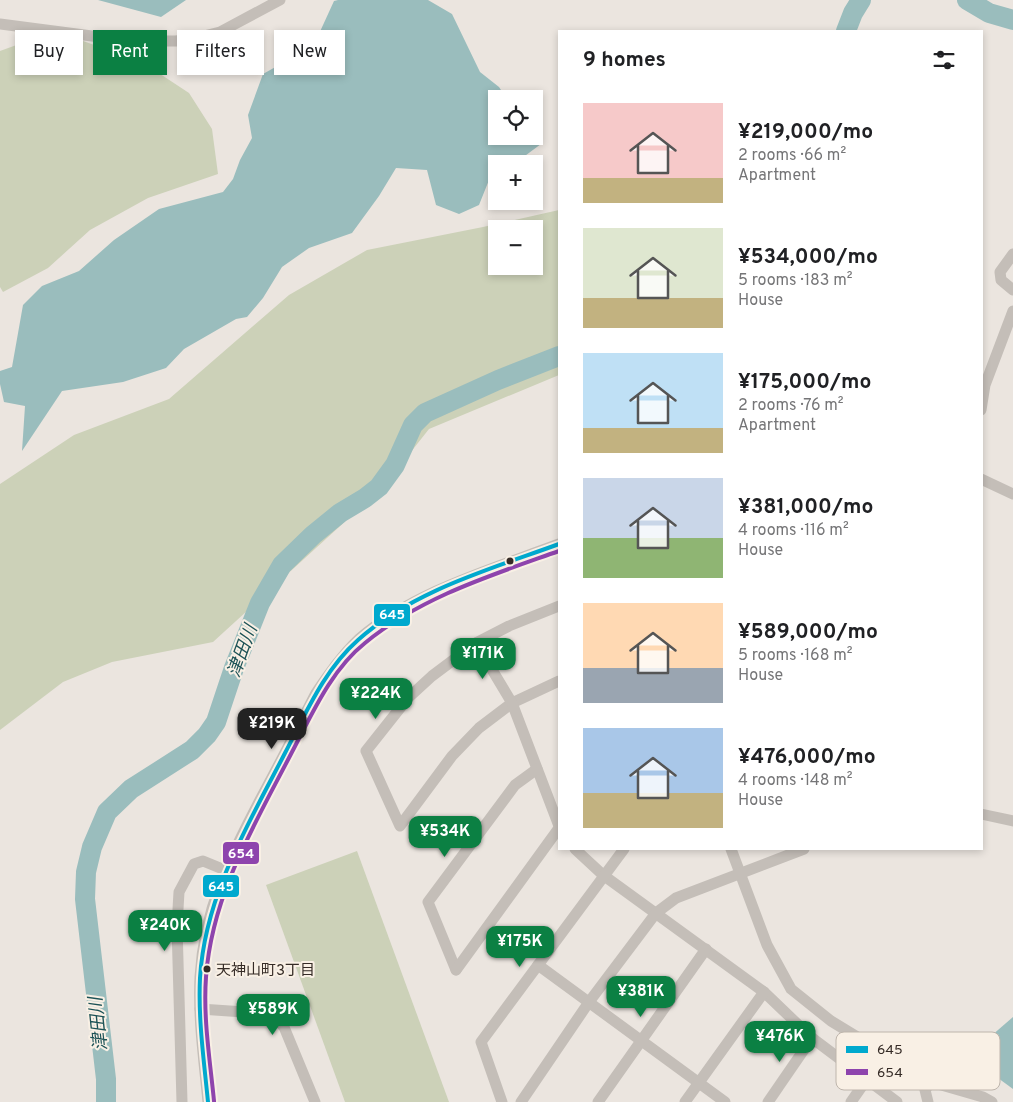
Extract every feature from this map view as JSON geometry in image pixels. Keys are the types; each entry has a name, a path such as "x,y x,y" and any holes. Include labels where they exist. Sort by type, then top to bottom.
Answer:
{"street":[{"path":"0,24 130,41 176,41 220,32 280,0"},
{"path":"1013,254 1000,272 1001,280 1013,290"},
{"path":"983,398 985,385 1013,311"},
{"path":"983,480 1013,494"},
{"path":"208,1102 200,1009 200,977 207,926 214,898 225,870 316,693 334,666 358,640 413,602 446,587 558,544"},
{"path":"558,606 509,626 476,644 432,676 408,698 366,751 400,826 452,756 480,728 512,703 558,682"},
{"path":"476,644 512,703 558,824"},
{"path":"537,769 515,784 428,902 456,970 558,828"},
{"path":"983,814 1013,821"},
{"path":"576,850 603,875 764,992 812,1038 836,1056"},
{"path":"502,1102 481,1042 623,850"},
{"path":"731,850 767,945 792,989 831,1021 849,1032"},
{"path":"521,1102 589,1002 656,913 676,898 801,850"},
{"path":"182,1102 177,926 179,892 194,864 203,861 225,870"},
{"path":"598,1102 706,949"},
{"path":"538,966 725,1102"},
{"path":"685,1102 764,992"},
{"path":"200,1009 258,1013 275,1018 284,1027 315,1102"},
{"path":"768,1102 812,1038"},
{"path":"851,1102 859,1090"},
{"path":"881,1090 898,1102"},
{"path":"957,1090 992,1102"}],"green space":[{"path":"83,41 93,45 93,75 162,75 189,93 212,129 218,174 148,198 90,230 48,268 3,292 0,287 0,51 15,46 15,75 83,75"},
{"path":"558,210 558,375 429,429 384,486 213,642 112,662 63,682 0,730 0,484 74,435 169,399 289,295 367,250 488,226 488,275 543,275 543,220 514,220"},
{"path":"357,851 449,1102 345,1102 266,885"}],"water":[{"path":"98,0 186,0 161,17"},
{"path":"428,0 452,14 480,72 501,90 488,90 488,145 540,145 526,155 488,155 488,182 479,205 459,214 436,205 427,170 396,168 379,196 352,233 309,248 282,267 263,298 247,317 236,319 184,349 166,368 123,382 62,391 22,451 25,406 4,402 0,384 0,371 12,367 23,305 42,286 79,271 114,240 159,209 223,192 233,179 240,160 252,138 248,115 264,73 274,68 274,75 345,75 345,30 321,30 334,1"},
{"path":"1013,1017 1013,1089 1000,1079 1000,1032 996,1032"}],"waterway":[{"name":"津田川","path":"846,30 853,13 861,0"},
{"name":"津田川","path":"967,0 989,13 1013,20"},
{"name":"津田川","path":"106,1102 106,1079 85,899 86,872 92,847 107,812 131,789 192,750 207,735 216,722 234,668 260,603 282,565 313,535 340,513 379,487 395,465 413,425 425,413 498,380 558,356"}],"transit line":[{"name":"645","path":"208,1102 202,1040 200,978 210,918 230,861 325,678 358,640 403,607 480,572 558,544"},
{"name":"654","path":"214,1101 207,1039 205,992 210,946 217,917 237,860 323,693 353,654 387,627 410,613 458,589 558,551"}],"place":[{"name":"天神山町3丁目","path":"207,969"}]}
